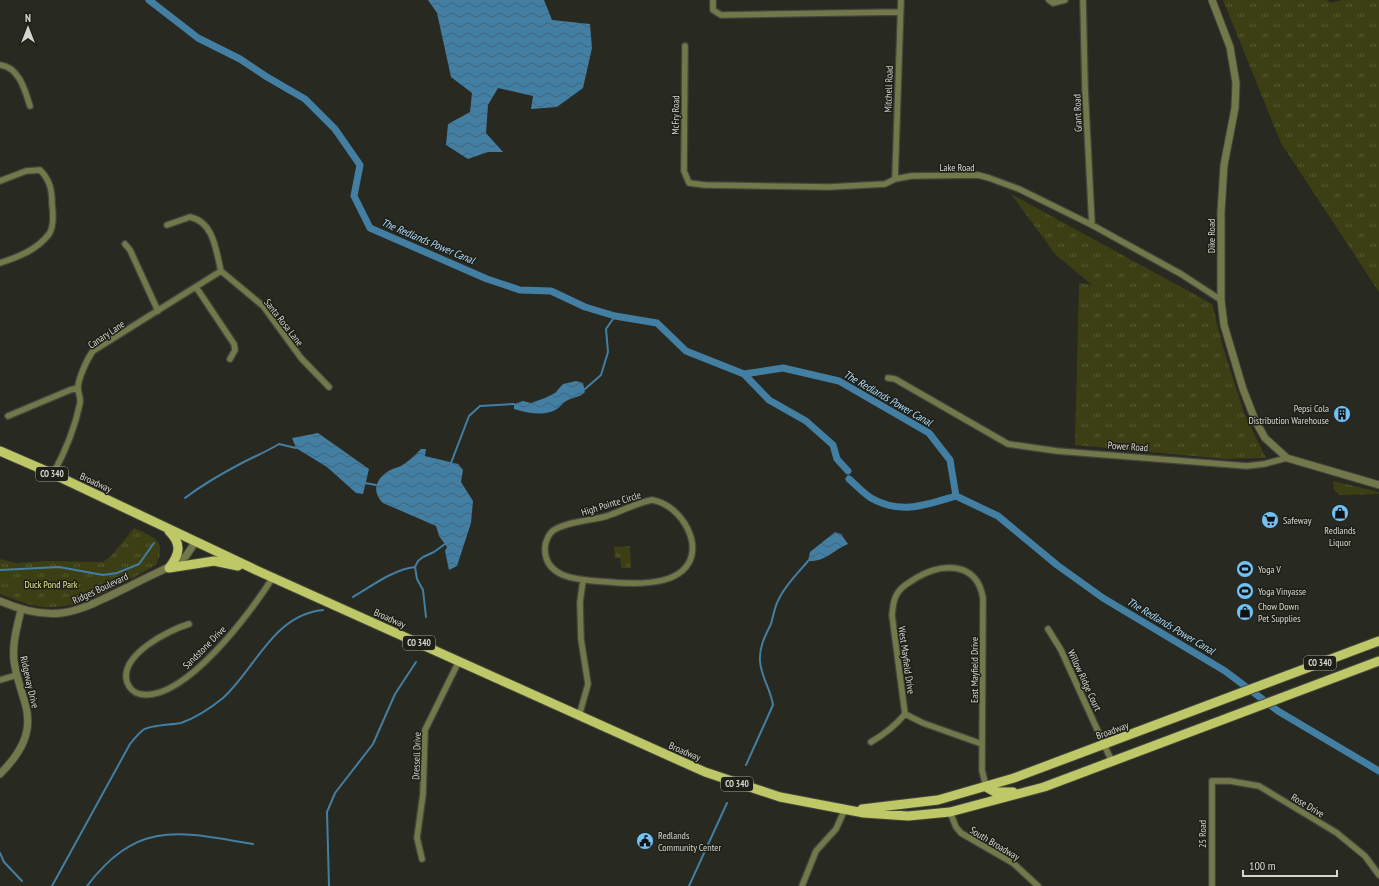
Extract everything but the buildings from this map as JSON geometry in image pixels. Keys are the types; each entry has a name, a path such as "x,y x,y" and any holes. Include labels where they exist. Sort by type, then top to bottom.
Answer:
{"main road":[{"name":"Broadway","path":"0,452 53,474 258,571 705,772 748,788 792,800 845,809 892,816 950,812 998,800 1053,784 1379,661"},
{"path":"160,524 174,536 178,543 177,556 169,568"},
{"path":"169,568 214,561 258,571"},
{"name":"Broadway","path":"845,809 916,804 938,800 986,786 1104,744 1379,641"},
{"path":"1346,673 1379,658"},
{"path":"1346,673 1379,665"},
{"path":"986,786 995,792 1007,793 1053,784"}],"street":[{"path":"713,0 713,10 721,15 900,12"},
{"name":"Mitchell Road","path":"895,179 901,0"},
{"path":"1049,0 1053,2 1065,0"},
{"name":"Grant Road","path":"1083,0 1085,88 1092,226"},
{"name":"Dike Road","path":"1212,0 1230,47 1236,83 1235,108 1223,177 1221,212 1221,300 1227,339 1250,409 1265,438 1287,458"},
{"name":"McFry Road","path":"685,46 684,171 689,183"},
{"path":"0,65 7,66 16,75 23,85 30,106"},
{"path":"0,180 26,171 40,170 48,179 52,192 53,214 50,233 25,255 0,263"},
{"name":"Lake Road","path":"689,183 705,185 829,187 885,184 895,179 911,176 978,175 1019,189 1092,226 1181,274 1221,300"},
{"path":"167,225 190,217 203,222 213,239 221,271"},
{"path":"125,244 130,250 158,311"},
{"name":"Canary Lane","path":"53,474 70,440 80,404 78,388 87,359 92,351 221,271"},
{"name":"Santa Rosa Lane","path":"221,271 263,306 300,358 329,387"},
{"path":"196,287 234,344 235,350 230,359"},
{"name":"Power Road","path":"888,378 901,383 1008,444 1057,451 1238,466 1264,464 1287,458"},
{"path":"8,416 78,388"},
{"path":"1287,458 1379,485"},
{"name":"High Pointe Circle","path":"652,500 663,502 674,511 688,529 692,544 690,559 681,572 667,579 634,584 583,580 562,575 551,568 546,560 545,543 553,531 564,526 607,516 642,502 652,500"},
{"name":"Ridges Boulevard","path":"0,601 21,610 50,615 73,612 94,604 169,568 186,556 196,541"},
{"name":"West Mayfield Drive","path":"905,714 892,615 893,603 898,593 904,586 920,576 940,568 956,568"},
{"name":"East Mayfield Drive","path":"956,568 967,571 975,577 981,586 983,598 982,770 986,786"},
{"name":"Sandstone Drive","path":"189,624 176,628 165,634 136,655 128,668 126,675 127,683 131,689 138,694 149,695 159,693 180,681 201,666 256,604 273,577"},
{"path":"579,716 588,684 581,639 580,602 583,580"},
{"name":"Ridgeway Drive","path":"0,774 19,751 28,729 28,712 16,675 14,645 21,610"},
{"name":"Willow Ridge Court","path":"1048,629 1064,657 1112,762"},
{"name":"Dressell Drive","path":"422,859 417,838 423,794 425,730 459,661"},
{"path":"0,680 16,675"},
{"path":"871,742 885,734 905,714 929,726 982,744"},
{"name":"Rose Drive","path":"1212,782 1230,781 1259,786 1337,833 1366,856 1379,875"},
{"name":"25 Road","path":"1212,782 1212,886"},
{"path":"802,886 816,851 836,829 845,809"},
{"name":"South Broadway","path":"950,812 956,827 961,833 1013,863 1038,886"}],"green space":[{"path":"1223,0 1327,0 1331,3 1342,0 1379,0 1379,292 1281,143"},
{"path":"1011,194 1212,304 1223,347 1244,413 1266,458 1225,459 1075,445 1079,283 1092,285 1055,254"},
{"path":"1333,481 1379,492 1379,494 1340,495 1334,490"},
{"name":"Duck Pond Park","path":"134,528 157,540 160,550 156,565 102,594 74,604 59,607 44,607 27,604 0,594 0,559 16,563 47,561 103,562 112,555"},
{"path":"630,546 631,568 621,568 620,558 615,558 614,547"}],"water":[{"path":"428,0 544,0 552,20 590,24 592,48 583,88 557,107 531,109 533,96 498,88 488,105 486,133 503,152 488,152 468,159 446,145 448,124 470,112 472,93 451,77 437,13"},
{"path":"576,381 583,383 585,392 566,401 552,411 536,414 514,409 514,404 523,401 531,403 545,398 555,393 563,384"},
{"path":"318,433 369,469 363,494 356,493 327,467 296,448 292,438"},
{"path":"421,449 426,449 425,456 458,464 463,470 461,482 473,501 471,523 457,566 449,570 445,551 447,547 439,536 436,526 383,503 376,491 376,487 383,475 404,464"},
{"path":"835,532 841,534 848,544 825,558 808,561 810,552"}],"waterway":[{"name":"The Redlands Power Canal","path":"149,0 198,38 240,59 305,99 335,129 360,165 354,196 370,228 487,279 520,290 551,291 585,307 615,316 657,323 686,351 744,374 783,368 839,381 929,433 950,460 956,496"},
{"path":"585,389 601,375 608,352 606,329 615,316"},
{"name":"The Redlands Power Canal","path":"744,374 769,400 806,421 833,445 837,459 848,471"},
{"path":"451,463 469,416 480,406 514,404"},
{"path":"185,498 219,476 279,444 296,448"},
{"name":"The Redlands Power Canal","path":"849,479 871,498 893,506 914,507 956,496 998,516 1057,565 1103,598 1225,671 1278,711 1379,771"},
{"path":"365,483 376,485"},
{"path":"0,570 59,567 103,575 117,573 139,564 154,543"},
{"path":"426,617 423,590 417,579 415,567 418,561 423,557 434,552 445,544"},
{"path":"746,765 773,705 761,667 761,646 771,624 775,608 780,597 808,561"},
{"path":"353,597 398,571 415,567"},
{"path":"52,886 130,744 138,735 146,728 181,723 209,709 235,686 278,632 291,622 306,614 323,610"},
{"path":"329,886 327,812 335,793 373,744 395,694 416,662"},
{"path":"689,886 727,803"},
{"path":"87,886 106,864 124,849 143,840 162,835 182,834 203,836 253,844"},
{"path":"0,853 4,862 22,881"}],"place":[{"name":"Pepsi Cola Distribution Warehouse","path":"1342,414"},
{"name":"Redlands Liquor","path":"1340,513"},
{"name":"Safeway","path":"1270,520"},
{"name":"Yoga V","path":"1245,569"},
{"name":"Yoga Vinyasse","path":"1245,591"},
{"name":"Chow Down Pet Supplies","path":"1245,612"},
{"name":"Redlands Community Center","path":"645,841"}]}
